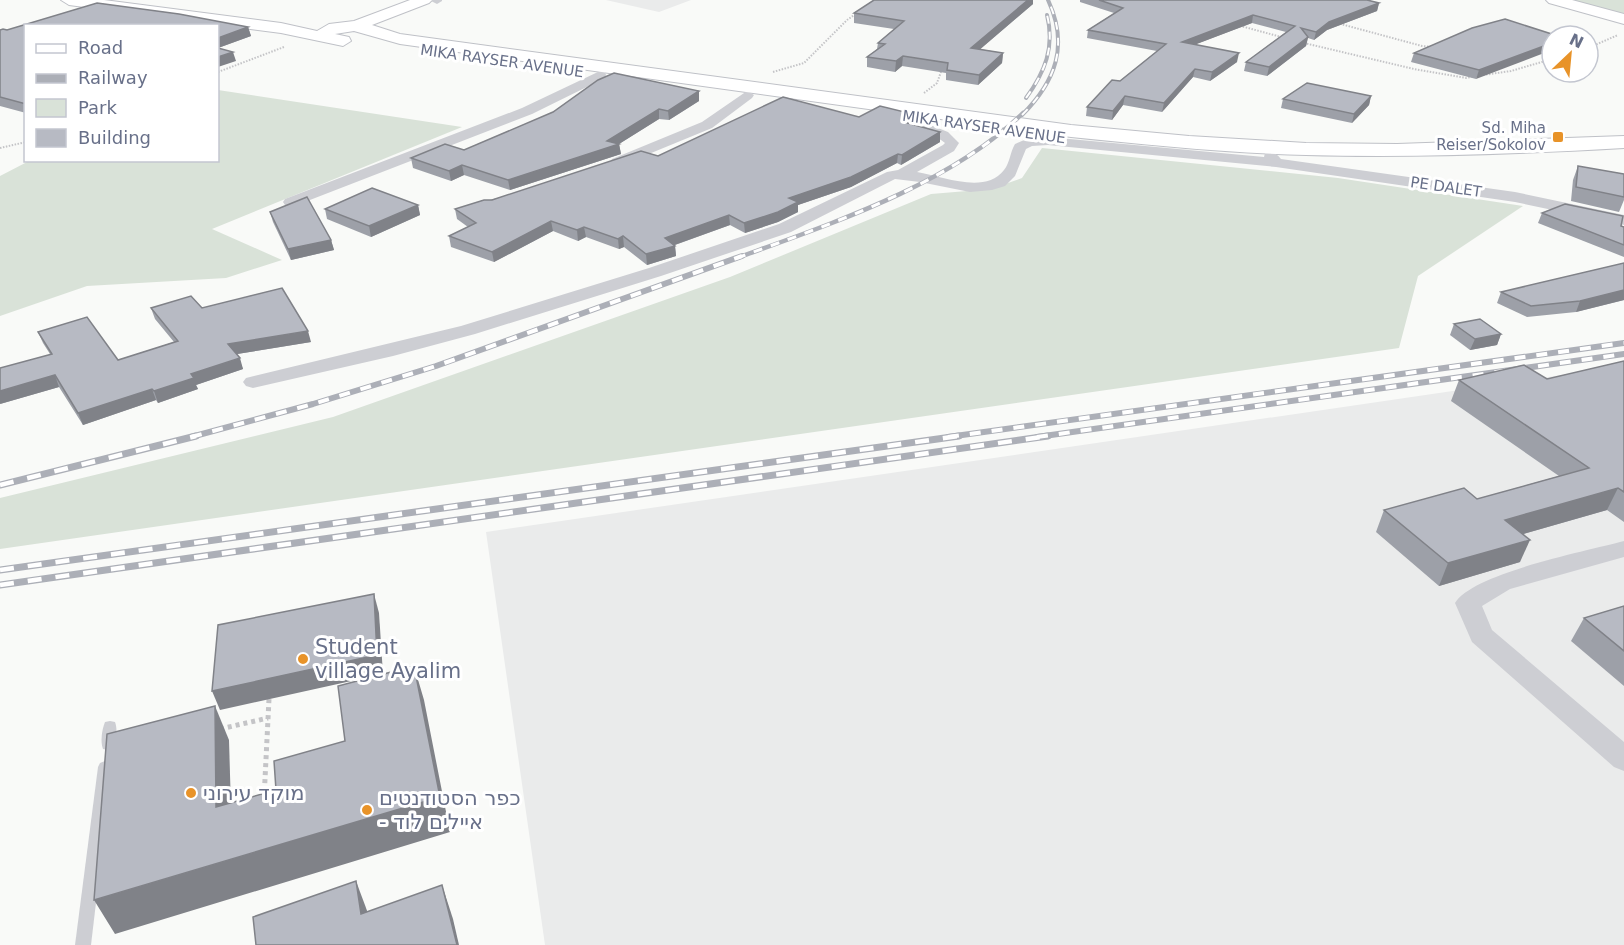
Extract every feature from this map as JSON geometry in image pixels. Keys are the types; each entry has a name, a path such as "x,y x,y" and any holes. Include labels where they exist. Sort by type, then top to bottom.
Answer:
{"street":[{"path":"69,0 320,36 332,41 437,0"},
{"name":"MIKA RAYSER AVENUE","path":"102,0 286,25 357,31 435,44 1071,131 1182,142 1273,147 1507,149 1624,142"},
{"path":"357,31 424,0"},
{"path":"1554,0 1624,19"},
{"name":"MIKA RAYSER AVENUE","path":"357,31 383,44 1069,139 1187,152 1273,160 1493,157 1624,152"},
{"path":"291,202 527,111 600,75"},
{"path":"606,166 707,125 747,95"},
{"path":"252,382 393,350 468,330 655,272 785,228 892,175 904,173 949,148 952,143 950,140 941,133 925,127"},
{"name":"PE DALET","path":"904,173 959,186 986,186 1006,178 1011,173 1020,147 1036,141 1273,160 1515,197 1624,220"},
{"path":"1624,549 1501,583 1468,603 1481,635 1624,759"}],"lane":[{"path":"83,945 112,754 110,726"}],"path":[{"path":"764,74 793,68 804,63 847,20 876,0"},
{"path":"1335,22 1422,46 1444,47"},
{"path":"1227,23 1293,40"},
{"path":"1600,43 1624,33"},
{"path":"219,72 320,36"},
{"path":"1304,43 1414,69 1466,78 1540,63"},
{"path":"922,94 932,89 937,83 942,72 942,61"},
{"path":"1513,64 1525,67"},
{"path":"0,148 24,142"},
{"path":"264,805 269,699"},
{"path":"212,731 268,718"}],"shaded area":[{"path":"606,0 691,0 659,12"},
{"path":"1624,366 1624,945 545,945 486,532"}],"green space":[{"path":"1567,0 1624,0 1624,14"},
{"path":"219,90 462,127 212,229 282,260 226,278 87,286 0,316 0,176 27,162 219,162"},
{"path":"1042,148 1338,178 1523,206 1418,276 1399,348 0,549 0,498 333,417 730,277 931,194 991,189 1022,178"}],"building":[{"path":"874,0 1028,0 971,48 1003,53 979,75 947,70 948,63 903,56 896,61 867,57 885,44 878,43 904,21 854,13"},
{"path":"1099,0 1367,0 1379,3 1329,22 1316,32 1301,28 1308,37 1269,67 1246,62 1295,26 1253,15 1182,42 1239,53 1212,72 1195,69 1164,103 1125,96 1113,111 1087,107 1112,80 1120,81 1166,44 1088,30 1123,8"},
{"path":"97,3 179,14 248,27 219,38 219,24 27,24"},
{"path":"1505,19 1540,30 1540,47 1479,70 1414,53 1472,28"},
{"path":"24,25 24,103 0,97 0,30"},
{"path":"219,48 233,52 219,57"},
{"path":"614,73 699,91 668,111 659,109 607,141 619,144 508,180 462,165 449,171 411,158 445,144 464,150 553,112 598,80"},
{"path":"1307,83 1371,96 1354,114 1283,99"},
{"path":"783,97 859,117 880,106 917,115 907,123 940,132 902,155 898,154 851,177 789,198 798,202 778,212 744,223 729,215 665,238 675,246 646,254 623,236 618,239 584,227 577,230 551,221 492,252 449,236 476,223 455,209 484,200 492,200 641,151 658,156"},
{"path":"1578,166 1624,174 1624,197 1576,187"},
{"path":"372,188 418,205 369,226 325,209"},
{"path":"307,197 331,240 288,249 270,212"},
{"path":"1565,204 1623,216 1621,226 1624,227 1624,245 1542,213"},
{"path":"1624,263 1624,290 1580,301 1531,306 1501,292"},
{"path":"282,288 308,331 228,344 240,358 191,374 194,378 78,413 55,375 0,391 0,368 52,354 38,332 87,317 118,360 178,341 151,308 191,296 202,308"},
{"path":"1480,319 1501,334 1475,339 1454,324"},
{"path":"1624,361 1624,492 1618,488 1505,520 1530,540 1448,563 1384,510 1464,488 1477,499 1589,468 1459,380 1524,365 1547,379"},
{"name":"Student village Ayalim","path":"374,594 377,655 212,691 218,625"},
{"path":"1624,606 1624,651 1584,618"},
{"name":"כפר הסטודנטים - איילים לוד","path":"414,666 440,797 94,900 107,734 215,706 216,807 276,790 274,761 345,741 338,686"},
{"path":"356,881 361,914 442,885 457,945 256,945 253,917"}],"railway":[{"path":"1022,115 1043,89 1056,62 1058,32 1048,0"},
{"path":"1026,98 1047,59 1050,38 1047,15"},
{"path":"737,258 850,216 925,181 961,161 1023,113"},
{"path":"191,437 313,404 436,366 742,256"},
{"path":"948,437 1624,343"},
{"path":"1037,437 1624,354"},
{"path":"0,485 196,436"},
{"path":"0,570 959,436"},
{"path":"0,585 1048,436"}],"place":[{"name":"Sd. Miha Reiser/Sokolov","path":"1558,137"},
{"name":"Student village Ayalim","path":"303,659"},
{"name":"מוקד עירוני","path":"191,793"},
{"name":"כפר הסטודנטים - איילים לוד","path":"367,810"}]}
